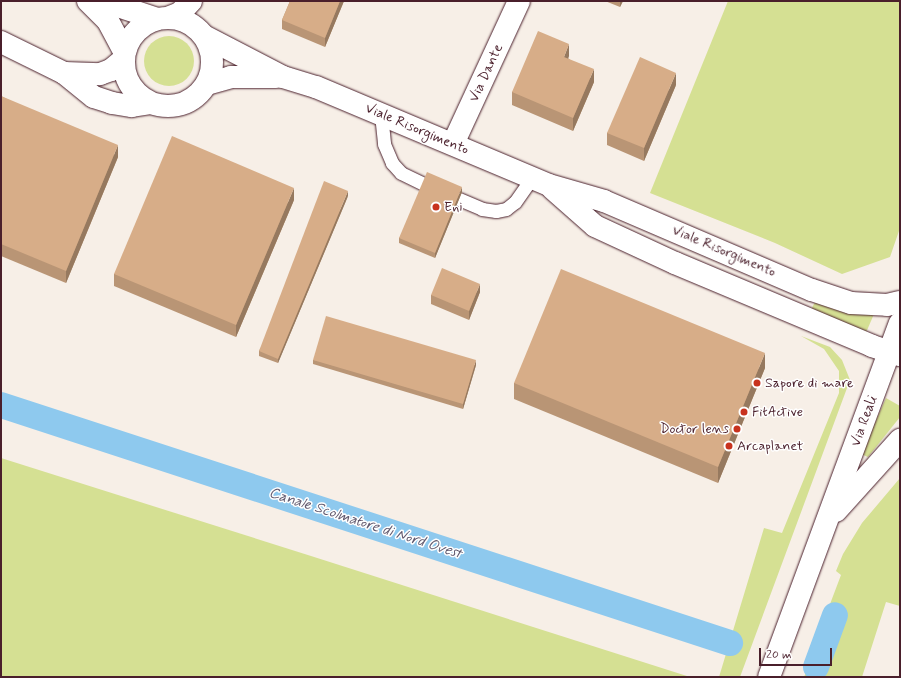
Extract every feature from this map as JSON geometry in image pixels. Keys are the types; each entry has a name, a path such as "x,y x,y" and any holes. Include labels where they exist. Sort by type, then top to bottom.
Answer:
{"street":[{"path":"88,1 108,22 124,55 130,86 138,96 150,103"},
{"path":"103,1 164,18 183,20 204,36 283,77"},
{"path":"64,73 100,74 111,70 124,55 136,30 180,13 191,1"},
{"name":"Via Dante","path":"453,144 519,1"},
{"path":"204,36 212,60 206,84"},
{"path":"1,42 64,73 94,97 112,103 132,106 150,103 176,106 188,101 206,84 231,77 283,77"},
{"name":"Viale Risorgimento","path":"283,77 316,87 541,182 604,201 812,290 851,303 887,305 900,302"},
{"name":"Viale Risorgimento","path":"541,182 594,226 674,263 887,350"},
{"name":"Via Reali","path":"769,677 882,372 887,350 900,323"},
{"name":"Via Reali","path":"828,520 900,440"}],"lane":[{"path":"381,114 384,144 392,163 401,173 424,184"},
{"path":"459,199 482,209 496,211 506,209 541,182"}],"green space":[{"path":"728,1 900,1 900,228 890,257 842,274 775,243 650,193"},
{"path":"164,36 174,36 187,43 194,56 194,66 187,79 174,86 164,86 155,82 148,75 144,66 144,56 148,47 155,40"},
{"path":"815,302 874,314 865,335 811,310"},
{"path":"801,336 830,347 842,360 850,380 740,677 719,677 764,528 782,533 839,393 839,371 824,349"},
{"path":"886,398 900,406 900,417 868,457 861,454"},
{"path":"1,458 311,556 690,677 1,677"},
{"path":"900,478 900,606 886,602 862,677 804,677 809,665 822,669 842,617 827,612 841,575 836,571 843,554 862,523"}],"building":[{"path":"290,1 340,1 325,38 282,20"},
{"path":"538,31 569,44 564,57 594,69 573,118 512,92"},
{"path":"640,57 676,73 644,148 607,133"},
{"path":"1,96 118,145 66,271 1,244"},
{"path":"172,136 294,188 236,325 114,274"},
{"path":"427,172 462,187 435,253 399,238"},
{"path":"324,181 348,191 278,359 259,351"},
{"path":"442,268 480,284 469,311 431,295"},
{"path":"561,269 765,353 718,467 514,383"},
{"path":"326,316 476,360 463,404 313,360"}],"waterway":[{"name":"Canale Scolmatore di Nord Ovest","path":"1,405 730,643"},
{"path":"816,667 835,615"},
{"path":"830,628 837,630"}],"place":[{"name":"Eni","path":"436,207"},
{"name":"Sapore di mare","path":"757,383"},
{"name":"FitActive","path":"744,412"},
{"name":"Doctor lens","path":"737,429"},
{"name":"Arcaplanet","path":"729,446"}]}
